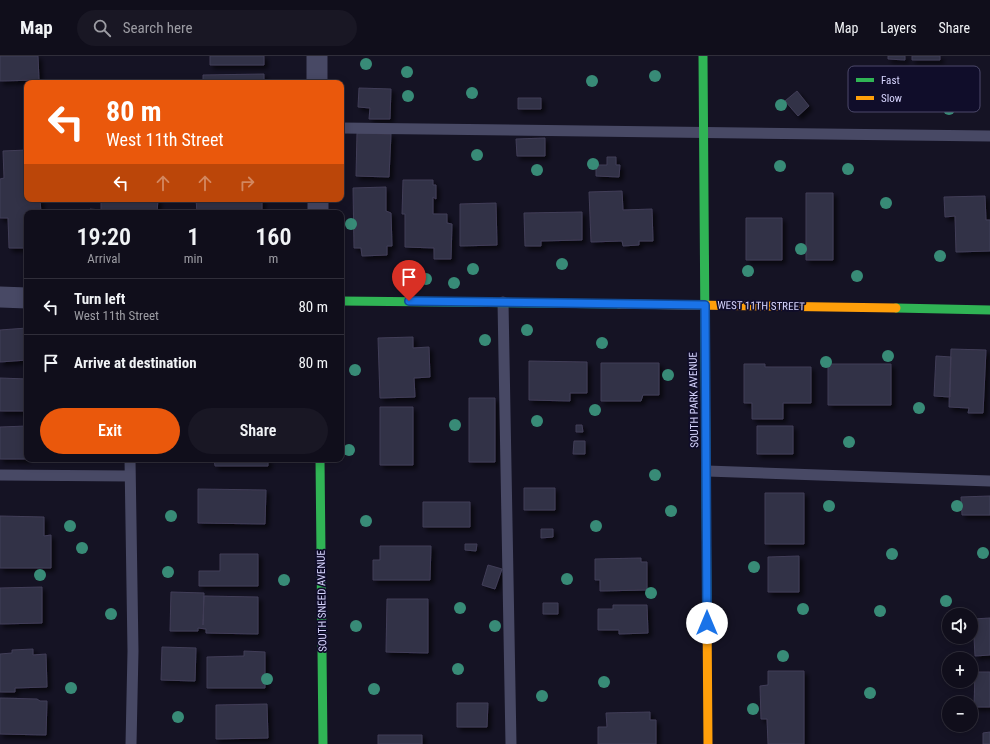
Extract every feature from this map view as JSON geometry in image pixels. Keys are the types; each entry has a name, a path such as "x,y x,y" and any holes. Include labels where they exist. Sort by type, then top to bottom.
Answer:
{"street":[{"path":"317,56 318,80"},
{"name":"SOUTH PARK AVENUE","path":"703,56 708,744"},
{"path":"0,297 24,298"},
{"name":"WEST 11TH STREET","path":"344,301 503,302 990,310"},
{"name":"SOUTH SNEED AVENUE","path":"320,462 323,744"}],"lane":[{"path":"344,128 990,136"},
{"path":"503,302 511,744"},
{"path":"130,462 133,651 132,744"},
{"path":"707,471 990,481"},
{"path":"0,475 130,476"}],"building":[{"path":"0,56 38,56 39,80 0,81"},
{"path":"210,56 264,56 264,65 210,65"},
{"path":"888,56 905,56 905,60 888,59"},
{"path":"912,56 940,56 940,60 912,60"},
{"path":"264,74 264,80 203,80 203,75"},
{"path":"359,88 391,89 390,119 369,119 370,108 358,107"},
{"path":"797,91 809,106 798,116 785,101"},
{"path":"518,98 541,98 541,109 518,109"},
{"path":"357,133 391,134 389,177 356,176"},
{"path":"545,138 545,156 517,156 516,139"},
{"path":"24,150 24,202 40,202 41,210 24,210 24,248 9,248 8,218 0,218 0,179 4,178 3,151"},
{"path":"607,157 616,157 616,165 620,165 619,177 596,176 596,165 607,165"},
{"path":"403,180 433,180 433,185 436,185 436,199 433,197 433,214 447,214 447,223 452,224 451,259 434,259 434,248 405,247 405,214 402,214"},
{"path":"386,187 386,211 391,213 392,246 387,246 387,255 362,256 361,248 354,248 353,188"},
{"path":"622,191 623,210 652,209 653,241 639,241 639,245 623,246 622,241 591,242 589,192"},
{"path":"806,193 833,193 833,260 806,260"},
{"path":"985,196 986,220 990,220 990,251 956,252 955,216 945,217 944,197"},
{"path":"101,202 158,202 157,210 101,210"},
{"path":"196,202 262,202 262,210 197,210"},
{"path":"496,203 497,245 460,246 460,204"},
{"path":"582,212 582,240 541,241 541,246 525,246 524,213"},
{"path":"746,218 782,218 782,260 746,260"},
{"path":"24,328 24,360 0,362 0,330"},
{"path":"413,337 413,348 429,347 430,377 414,378 415,397 380,398 378,338"},
{"path":"951,349 986,350 983,413 968,413 969,408 949,407"},
{"path":"936,356 951,357 950,397 934,396"},
{"path":"529,361 587,362 587,393 570,393 570,401 529,400"},
{"path":"601,363 659,363 659,395 643,395 641,401 601,401"},
{"path":"744,364 765,364 765,367 811,367 811,403 783,403 783,419 752,419 752,403 744,403"},
{"path":"828,364 891,364 891,405 828,405"},
{"path":"0,378 24,379 24,411 0,411"},
{"path":"469,398 495,398 495,462 469,462"},
{"path":"380,407 413,407 413,465 380,465"},
{"path":"576,425 582,425 583,432 576,432"},
{"path":"24,426 24,459 0,459 0,427"},
{"path":"757,426 793,426 793,454 757,454"},
{"path":"574,441 585,441 585,454 573,454"},
{"path":"214,462 268,462 268,466 215,466"},
{"path":"524,488 555,488 555,510 524,510"},
{"path":"198,489 266,490 265,524 198,523"},
{"path":"765,493 804,493 804,544 765,544"},
{"path":"990,496 990,515 962,515 961,497"},
{"path":"423,502 470,502 470,527 423,527"},
{"path":"0,516 44,517 44,536 51,535 51,568 0,568"},
{"path":"541,529 553,529 553,537 541,538"},
{"path":"465,544 477,544 476,551 465,550"},
{"path":"380,546 431,546 430,580 373,580 373,560 380,560"},
{"path":"220,554 258,554 258,586 199,586 199,571 220,571"},
{"path":"799,556 799,592 768,592 768,557"},
{"path":"641,558 641,562 647,562 647,590 600,591 600,580 595,580 595,559"},
{"path":"488,565 502,569 495,589 482,585"},
{"path":"42,587 42,623 0,624 0,588"},
{"path":"171,592 204,593 203,625 204,596 258,597 258,634 206,633 206,629 198,628 198,631 170,631"},
{"path":"387,599 428,599 428,653 386,652"},
{"path":"543,603 558,603 558,614 543,614"},
{"path":"613,605 647,605 648,633 619,634 619,630 598,630 598,609 613,609"},
{"path":"990,618 990,655 978,656 978,652 975,652 974,644 978,644 978,619"},
{"path":"162,647 196,648 195,681 161,680"},
{"path":"33,649 33,655 46,654 47,687 15,688 15,692 0,692 0,654 12,653 12,650"},
{"path":"244,651 265,652 265,688 207,688 207,657 244,656"},
{"path":"768,671 804,671 804,744 768,744 767,719 761,719 760,686 768,685"},
{"path":"978,672 990,672 990,707 978,707 978,696 974,696 975,688 978,688"},
{"path":"0,698 37,699 40,701 47,701 46,735 0,734"},
{"path":"457,703 488,703 487,727 457,727"},
{"path":"267,704 268,738 216,739 216,705"},
{"path":"650,712 650,720 656,720 656,744 598,744 598,727 607,727 606,713"},
{"path":"990,732 990,744 983,744 983,733"},
{"path":"378,735 422,735 422,744 378,744"}],"traffic: fast":[{"path":"703,56 707,613"},
{"path":"344,301 619,304"},
{"path":"896,308 990,310"},
{"path":"320,462 323,744"}],"traffic: slow":[{"path":"619,304 896,308"},
{"path":"707,613 708,744"}],"route":[{"path":"409,301 705,305 707,623"}]}
